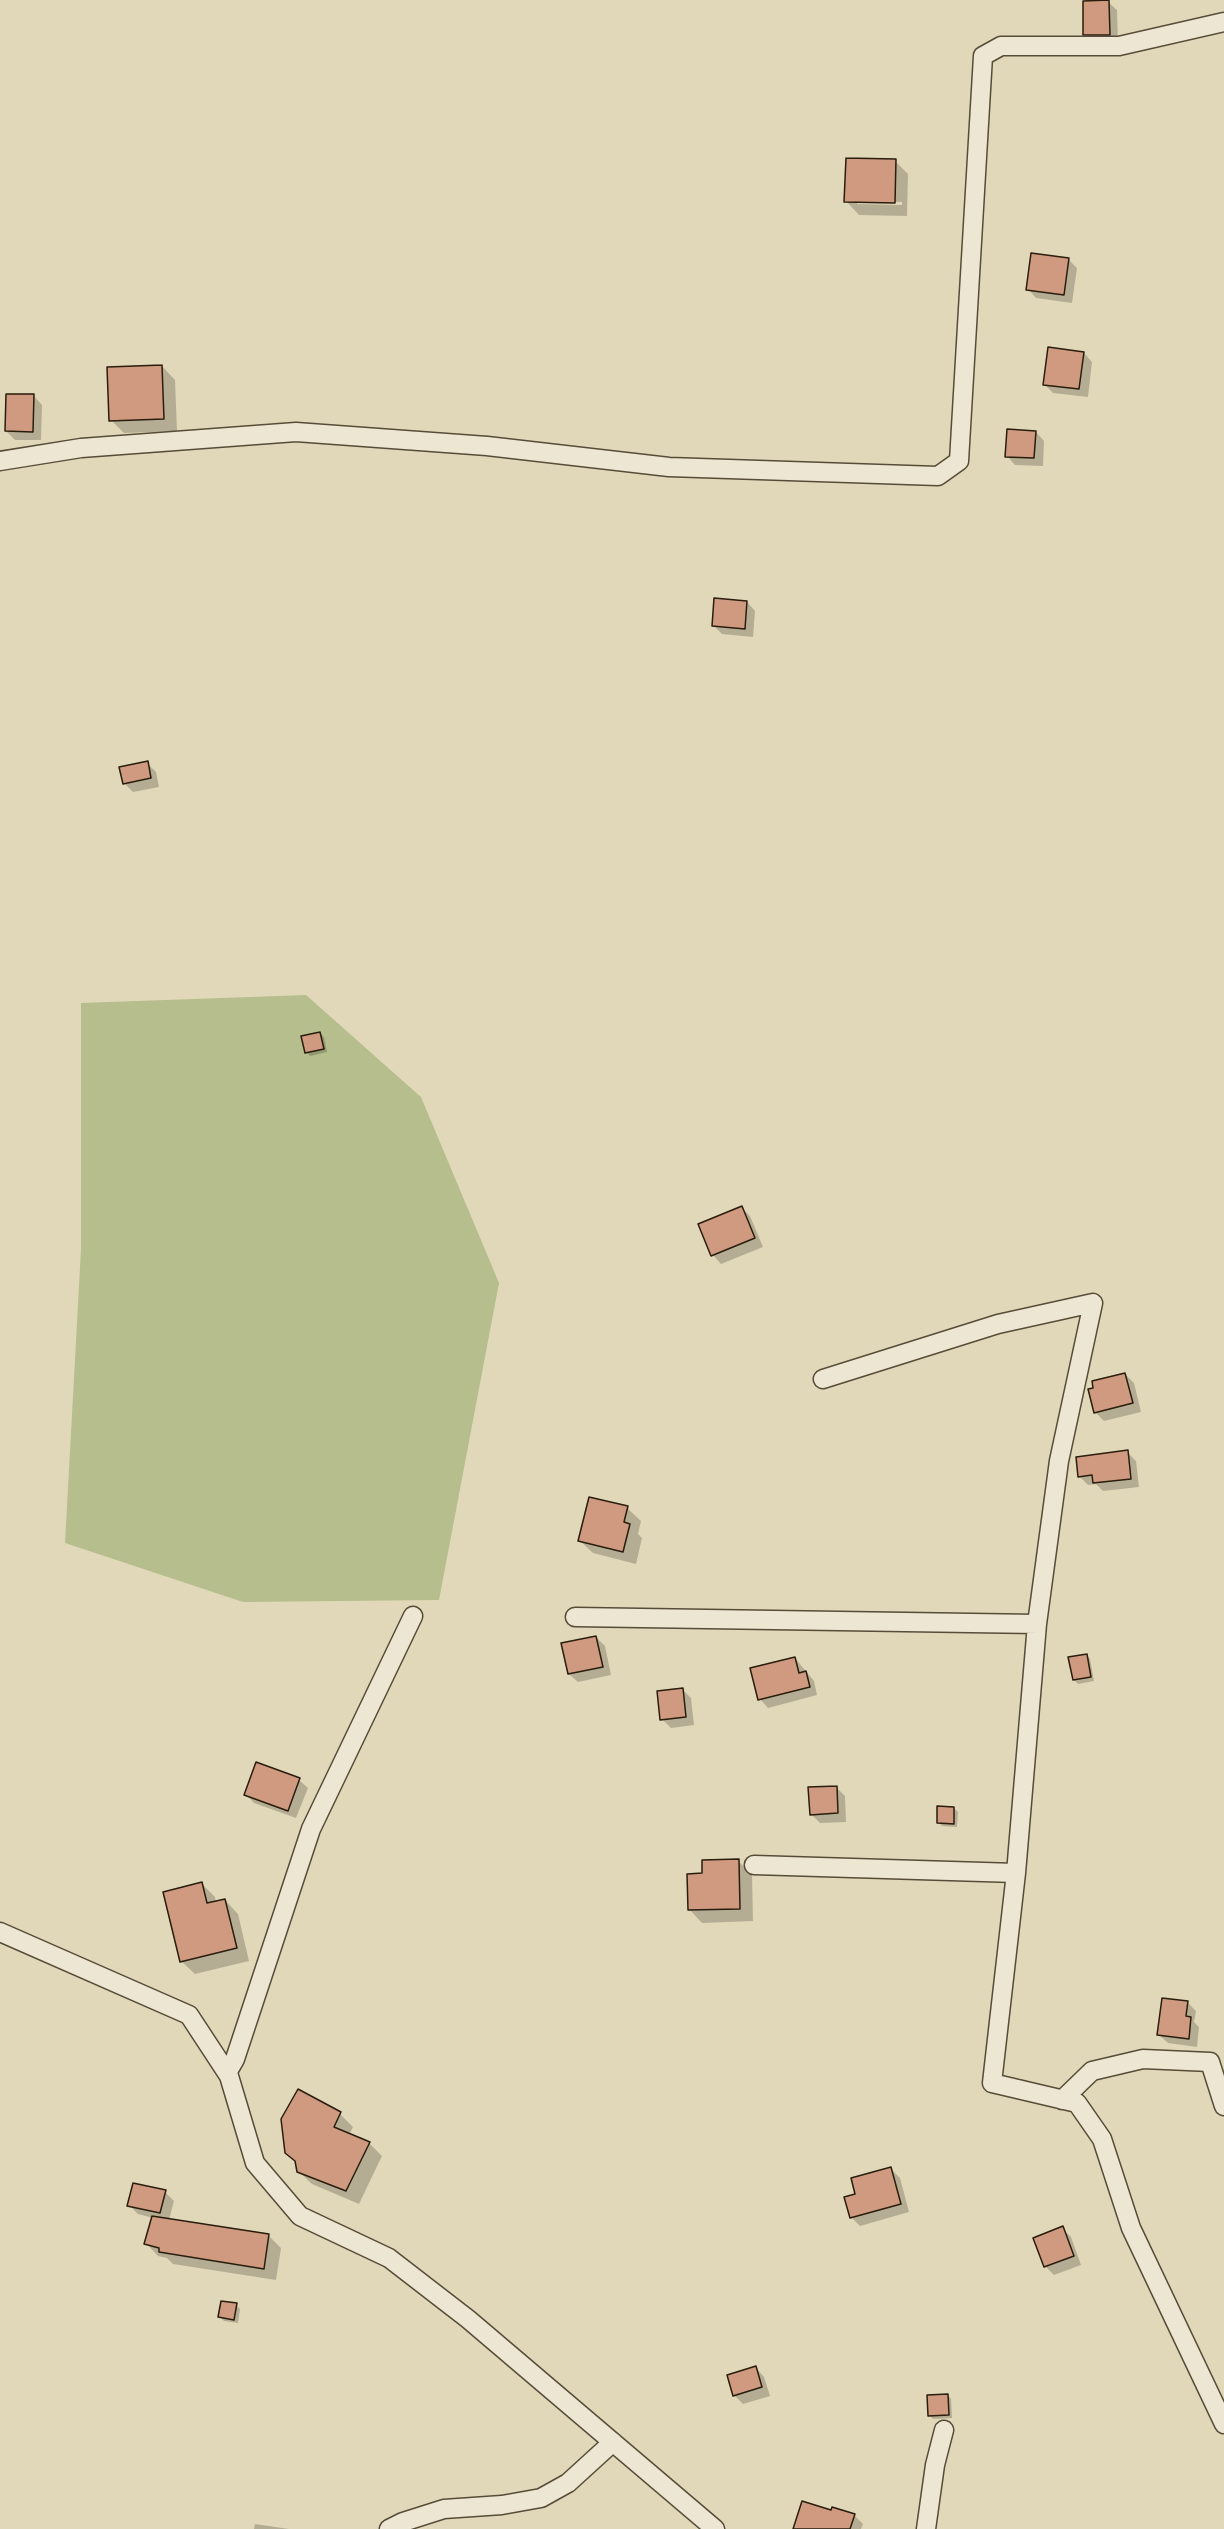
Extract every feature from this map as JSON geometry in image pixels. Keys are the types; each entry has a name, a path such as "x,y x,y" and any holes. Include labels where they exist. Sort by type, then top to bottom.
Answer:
{"street":[{"path":"0,461 81,448 296,432 487,446 669,467 938,476 959,460 983,56 1001,46 1119,46 1224,22"},
{"path":"823,1379 998,1324 1093,1303 1059,1461 1037,1624 1016,1873 992,2082 1077,2103 1102,2139 1131,2228 1224,2424"},
{"path":"227,2073 235,2059 311,1829 413,1616"},
{"path":"575,1617 1037,1624"},
{"path":"754,1864 1016,1873"},
{"path":"0,1932 189,2015 227,2073 255,2163 300,2216 389,2258 468,2319 715,2529"},
{"path":"1062,2100 1092,2071 1143,2059 1210,2062 1224,2106"},
{"path":"926,2529 934,2465 944,2430"},
{"path":"389,2529 444,2509 502,2505 542,2498 568,2483 613,2442"}],"green space":[{"path":"306,995 421,1097 499,1283 439,1600 243,1602 65,1543 81,1249 81,1003"}],"building":[{"path":"1109,0 1110,35 1083,35 1083,1"},
{"path":"846,158 896,159 895,203 844,202"},
{"path":"1031,253 1069,258 1064,295 1026,290"},
{"path":"1048,347 1084,352 1079,389 1043,385"},
{"path":"162,365 164,419 109,421 107,367"},
{"path":"6,394 34,394 33,432 5,431"},
{"path":"1007,429 1036,431 1034,458 1005,457"},
{"path":"714,598 747,601 745,629 712,626"},
{"path":"148,761 151,778 123,784 119,767"},
{"path":"320,1032 324,1049 305,1053 301,1036"},
{"path":"742,1206 755,1238 711,1256 698,1224"},
{"path":"1125,1373 1133,1403 1094,1413 1088,1389 1093,1388 1092,1381"},
{"path":"1128,1450 1131,1479 1093,1483 1092,1475 1078,1477 1076,1457"},
{"path":"589,1497 628,1506 624,1522 630,1524 623,1552 578,1541"},
{"path":"596,1636 603,1667 568,1674 561,1643"},
{"path":"1087,1654 1091,1677 1073,1680 1068,1657"},
{"path":"795,1657 799,1673 806,1671 810,1687 758,1700 750,1668"},
{"path":"683,1688 686,1717 660,1720 657,1691"},
{"path":"256,1762 300,1778 288,1811 244,1795"},
{"path":"837,1786 838,1813 810,1815 808,1787"},
{"path":"937,1806 954,1807 954,1824 937,1823"},
{"path":"739,1859 740,1909 688,1910 687,1874 702,1873 702,1860"},
{"path":"202,1882 207,1903 225,1899 237,1948 180,1962 163,1892"},
{"path":"1162,1998 1188,2001 1186,2016 1191,2017 1189,2039 1157,2035"},
{"path":"298,2089 341,2112 334,2127 370,2142 346,2191 297,2172 295,2161 285,2153 281,2119"},
{"path":"891,2167 901,2204 850,2218 844,2197 855,2194 851,2178"},
{"path":"133,2183 166,2190 160,2213 127,2206"},
{"path":"152,2216 269,2234 264,2269 159,2252 159,2248 144,2244"},
{"path":"1063,2226 1074,2256 1044,2267 1033,2238"},
{"path":"221,2301 237,2303 234,2320 218,2317"},
{"path":"756,2366 762,2387 733,2396 727,2375"},
{"path":"948,2394 949,2415 928,2416 927,2395"},
{"path":"802,2501 831,2510 832,2507 855,2514 850,2529 793,2529"}]}
